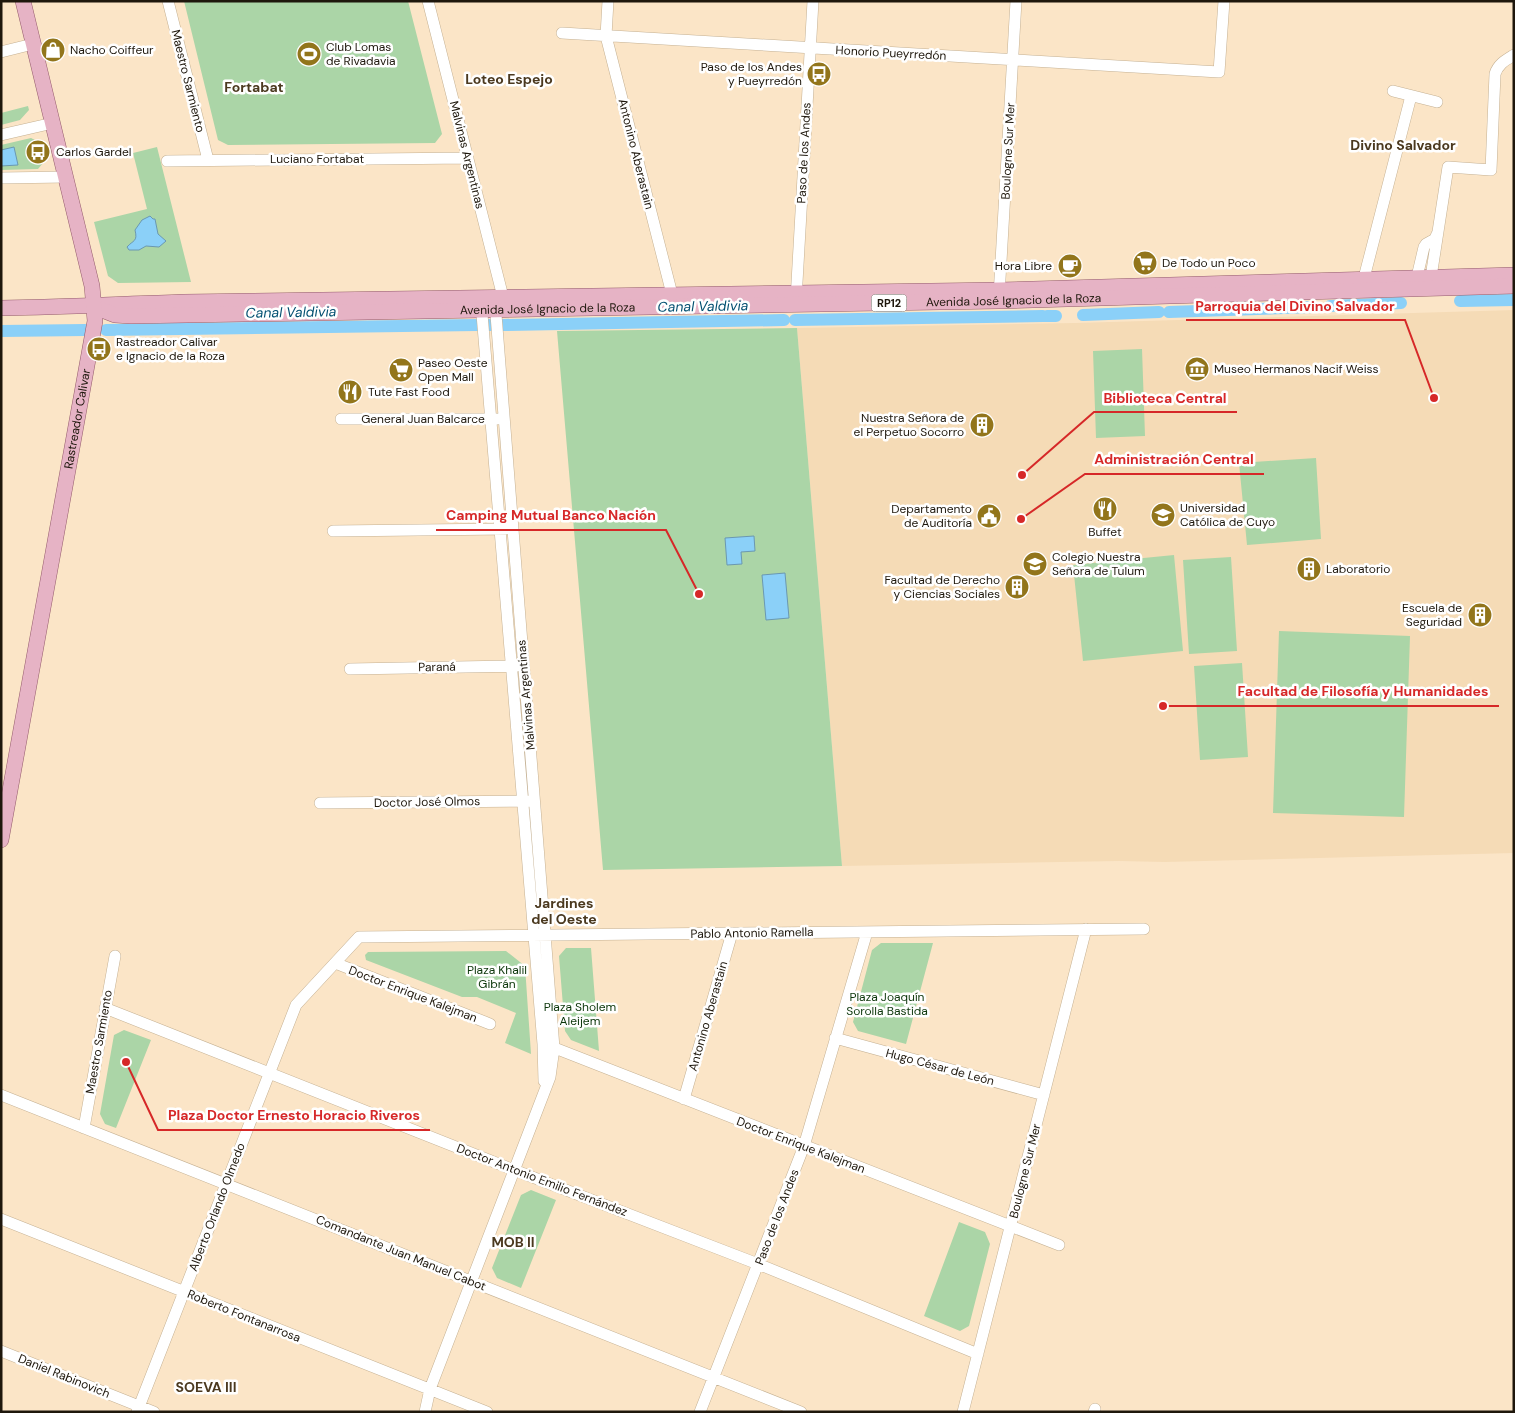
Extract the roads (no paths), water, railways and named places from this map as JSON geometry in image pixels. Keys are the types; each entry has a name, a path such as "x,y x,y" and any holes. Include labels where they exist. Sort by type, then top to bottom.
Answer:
{"main road":[{"name":"Rastreador Calivar","path":"1,840 95,326 92,286 22,1"},
{"name":"Avenida José Ignacio de la Roza","path":"999,296 1364,278 1514,275"},
{"name":"Avenida José Ignacio de la Roza","path":"1,308 94,307 115,315 131,316 493,303 1514,286"}],"street":[{"name":"Maestro Sarmiento","path":"168,1 208,160"},
{"name":"Malvinas Argentinas","path":"425,1412 430,1389 551,1070 539,935 534,801 497,327 468,158 428,1"},
{"name":"Antonino Aberastain","path":"608,1 606,36 674,300"},
{"name":"Paso de los Andes","path":"796,298 813,1"},
{"name":"Boulogne Sur Mer","path":"999,296 1016,1"},
{"name":"Honorio Pueyrredón","path":"562,33 1220,72 1224,1"},
{"path":"1,52 33,44"},
{"path":"1424,277 1437,234 1448,167 1491,170 1495,74 1502,62 1514,54"},
{"path":"1393,91 1438,102"},
{"path":"1364,278 1411,96"},
{"path":"1,135 52,123"},
{"name":"Luciano Fortabat","path":"167,161 468,158"},
{"path":"1,178 66,177"},
{"name":"Malvinas Argentinas","path":"493,303 483,327 522,801 539,935"},
{"name":"General Juan Balcarce","path":"341,419 504,419"},
{"path":"333,531 513,529"},
{"name":"Paraná","path":"350,669 524,666"},
{"name":"Doctor José Olmos","path":"320,803 534,801"},
{"name":"Pablo Antonio Ramella","path":"359,937 1144,929"},
{"name":"Boulogne Sur Mer","path":"963,1412 1086,930"},
{"name":"Paso de los Andes","path":"700,1412 804,1146 867,932"},
{"name":"Antonino Aberastain","path":"684,1099 732,933"},
{"name":"Alberto Orlando Olmedo","path":"138,1409 296,1006 359,937"},
{"name":"Maestro Sarmiento","path":"84,1128 115,956"},
{"name":"Doctor Enrique Kalejman","path":"335,963 490,1024"},
{"name":"Doctor Antonio Emilio Fernández","path":"105,1008 514,1170 758,1264 978,1354"},
{"name":"Hugo César de León","path":"835,1038 1044,1095"},
{"name":"Doctor Enrique Kalejman","path":"548,1046 1058,1245"},
{"name":"Comandante Juan Manuel Cabot","path":"1,1095 801,1412"},
{"name":"Roberto Fontanarrosa","path":"1,1219 488,1412"},
{"name":"Daniel Rabinovich","path":"1,1351 138,1409 154,1412"}],"water":[{"path":"14,147 18,165 1,166 1,150"},
{"path":"150,216 155,219 158,234 166,241 159,247 146,246 139,250 129,250 127,247 135,239 135,230 142,220"},
{"path":"754,536 755,551 741,552 742,564 727,565 725,538"},
{"path":"785,573 789,618 766,620 762,575"}],"waterway":[{"name":"Canal Valdivia","path":"1460,301 1514,300"},
{"name":"Canal Valdivia","path":"1330,306 1401,303"},
{"name":"Canal Valdivia","path":"1169,312 1313,307"},
{"name":"Canal Valdivia","path":"1083,315 1159,312"},
{"name":"Canal Valdivia","path":"795,320 1043,316"},
{"name":"Canal Valdivia","path":"1047,316 1056,316"},
{"name":"Canal Valdivia","path":"503,325 784,320"},
{"name":"Canal Valdivia","path":"106,330 477,325"},
{"name":"Canal Valdivia","path":"1,331 85,330"}],"place":[{"name":"Nacho Coiffeur","path":"53,50"},
{"name":"Club Lomas de Rivadavia","path":"309,54"},
{"name":"Paso de los Andes y Pueyrredón","path":"819,74"},
{"name":"Carlos Gardel","path":"38,152"},
{"name":"De Todo un Poco","path":"1145,263"},
{"name":"Hora Libre","path":"1070,266"},
{"name":"Rastreador Calivar e Ignacio de la Roza","path":"99,349"},
{"name":"Museo Hermanos Nacif Weiss","path":"1197,369"},
{"name":"Paseo Oeste Open Mall","path":"401,370"},
{"name":"Tute Fast Food","path":"350,392"},
{"name":"Parroquia del Divino Salvador","path":"1434,398"},
{"name":"Nuestra Señora de el Perpetuo Socorro","path":"982,425"},
{"name":"Biblioteca Central","path":"1022,475"},
{"name":"Buffet","path":"1105,509"},
{"name":"Universidad Católica de Cuyo","path":"1163,515"},
{"name":"Departamento de Auditoría","path":"989,516"},
{"name":"Administración Central","path":"1021,519"},
{"name":"Colegio Nuestra Señora de Tulum","path":"1035,564"},
{"name":"Laboratorio","path":"1309,569"},
{"name":"Facultad de Derecho y Ciencias Sociales","path":"1017,587"},
{"name":"Camping Mutual Banco Nación","path":"699,594"},
{"name":"Escuela de Seguridad","path":"1480,615"},
{"name":"Facultad de Filosofía y Humanidades","path":"1163,706"},
{"name":"Plaza Doctor Ernesto Horacio Riveros","path":"126,1062"}],"district":[{"name":"Loteo Espejo","path":"509,79"},
{"name":"Fortabat","path":"254,87"},
{"name":"Divino Salvador","path":"1403,145"},
{"name":"Jardines del Oeste","path":"564,912"},
{"name":"MOB II","path":"513,1242"},
{"name":"SOEVA III","path":"206,1387"}],"park label":[{"name":"Plaza Khalil Gibrán","path":"497,977"},
{"name":"Plaza Joaquín Sorolla Bastida","path":"887,1004"},
{"name":"Plaza Sholem Aleijem","path":"580,1014"}]}
